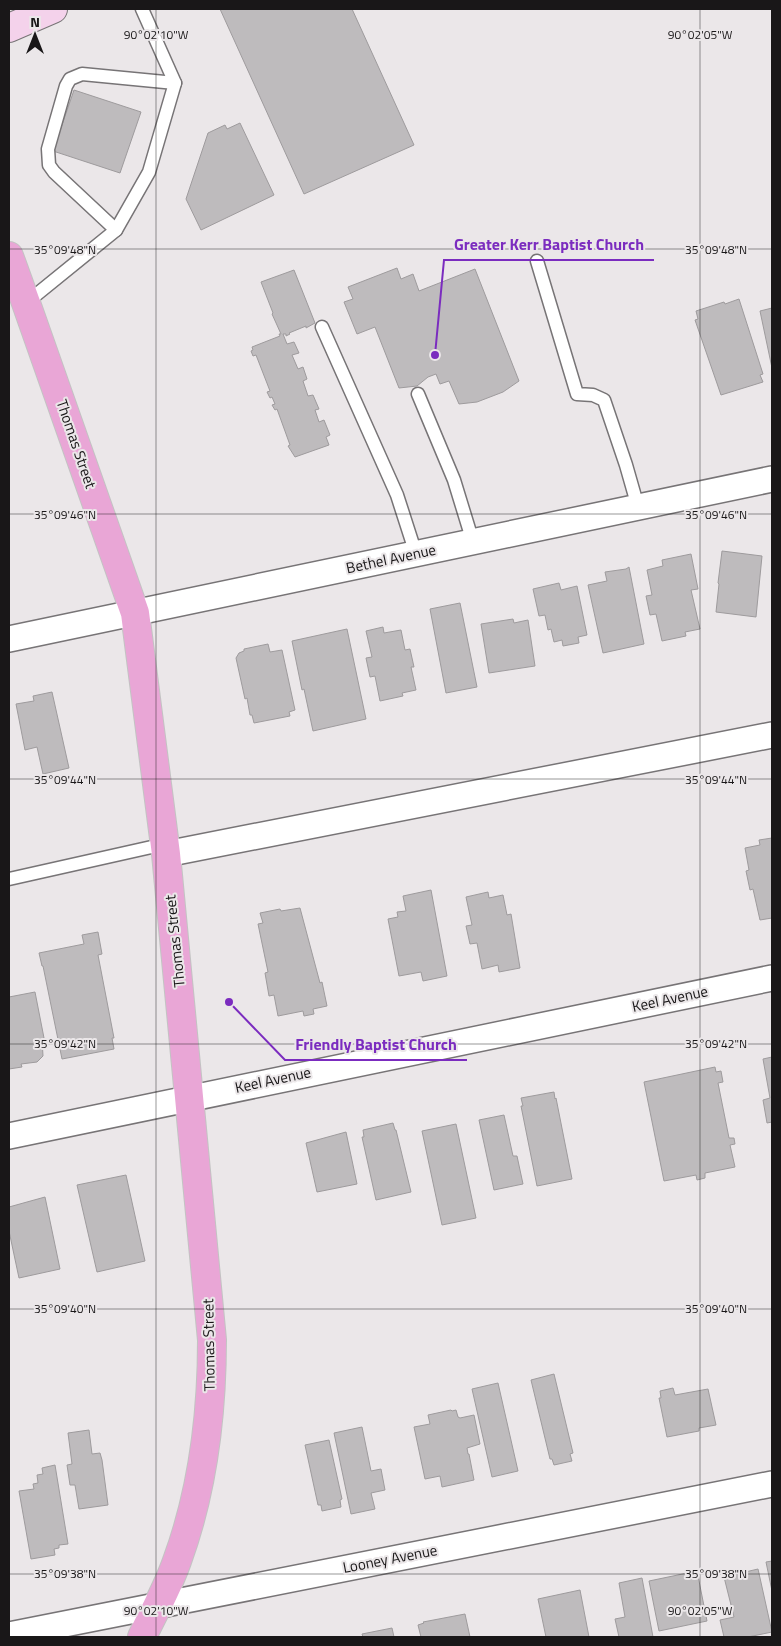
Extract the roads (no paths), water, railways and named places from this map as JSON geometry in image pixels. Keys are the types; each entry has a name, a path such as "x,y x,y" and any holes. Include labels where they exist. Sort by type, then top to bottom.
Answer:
{"main road":[{"path":"9,28 53,9"},
{"name":"Thomas Street","path":"10,262 26,302 135,613 166,849 190,1097 210,1309 212,1366 205,1450 199,1489 177,1562 142,1637"}],"street":[{"name":"Bethel Avenue","path":"9,639 772,479"},
{"path":"166,849 772,735"},
{"name":"Keel Avenue","path":"9,1136 772,978"},
{"name":"Looney Avenue","path":"9,1635 772,1484"}],"lane":[{"path":"26,302 116,230 149,172 175,83 142,9"},
{"path":"116,230 54,172 49,165 48,149 66,86 70,79 82,74 175,83"},
{"path":"537,260 577,394 593,395 604,400 638,507"},
{"path":"322,327 397,495 416,554"},
{"path":"418,394 454,480 473,542"},
{"path":"9,879 166,849"}],"place":[{"name":"Greater Kerr Baptist Church","path":"435,355"},
{"name":"Friendly Baptist Church","path":"229,1002"}]}
